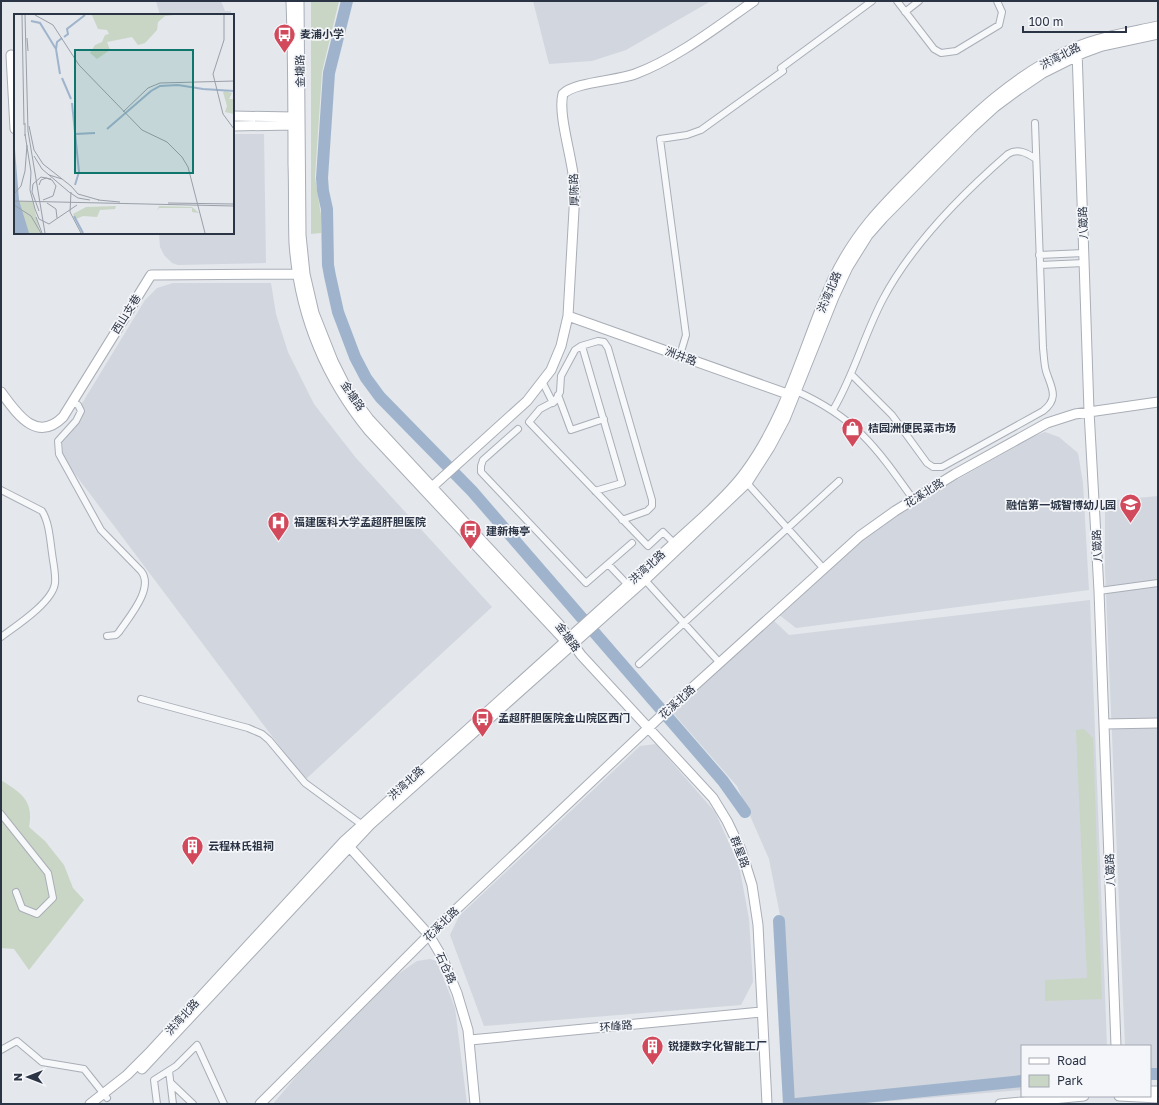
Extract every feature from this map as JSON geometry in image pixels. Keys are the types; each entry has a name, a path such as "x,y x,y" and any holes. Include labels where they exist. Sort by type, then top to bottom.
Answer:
{"street":[{"name":"金塘路","path":"291,1 294,243 319,327 343,382 369,419 559,624 569,642"},
{"name":"金塘路","path":"299,1 302,274 306,313 317,343 330,373 349,405 381,444 581,655"},
{"name":"厚陈路","path":"432,487 518,410 543,383 557,358 568,316 575,184 562,106 563,94 573,87 622,78 662,62 754,1"},
{"path":"680,355 686,335 660,139 692,134 706,127 783,71 781,68 872,1"},
{"path":"897,1 934,49 941,53 950,53 999,25 1002,12 997,1"},
{"path":"905,12 919,1"},
{"name":"洪湾北路","path":"346,844 370,825 585,627 645,580 747,483 770,447 785,419 792,394 834,277 852,244 869,220 952,136 991,99 1024,75 1101,39 1158,26"},
{"name":"洪湾北路","path":"1077,51 1158,34"},
{"name":"八箴路","path":"1077,51 1089,411 1105,724 1116,1045"},
{"path":"11,55 14,98"},
{"path":"234,116 293,121"},
{"path":"234,126 293,121"},
{"path":"852,375 892,415 930,466 936,468 942,467 1043,411 1052,401 1053,389 1046,369 1044,355 1035,123"},
{"path":"833,410 852,375 870,325 888,289 901,268 931,230 1008,154 1015,151 1023,152 1036,159"},
{"path":"1040,255 1084,253"},
{"path":"1040,265 1084,263"},
{"name":"西山支巷","path":"1,392 21,418 32,425 45,427 58,422 151,275 302,274"},
{"name":"洲井路","path":"568,316 792,394"},
{"path":"622,520 650,509 652,500 606,345 601,341 582,346 573,352 560,378 558,394 552,403 540,409 529,422 622,520 648,546 663,532 674,543"},
{"path":"582,346 622,483 595,491"},
{"path":"543,383 552,403"},
{"path":"558,394 571,430 604,419"},
{"path":"792,394 833,410 850,422 875,447 913,499"},
{"name":"洪湾北路","path":"593,621 627,584 716,505 746,472 792,394"},
{"path":"72,402 78,405 81,411 76,421 58,441 59,454 101,530 141,571 145,579 141,601 116,635 107,636"},
{"name":"花溪北路","path":"260,1104 429,935 662,715 860,536 913,499 983,458 1051,421 1089,411 1158,402"},
{"path":"518,429 483,460 480,470 482,475 586,583 632,543"},
{"path":"986,443 992,453"},
{"path":"977,448 983,458"},
{"path":"639,664 840,481"},
{"path":"747,483 824,569"},
{"path":"1,490 42,511 50,540 55,584 50,595 29,616 1,637"},
{"path":"608,564 627,584"},
{"path":"645,580 720,663"},
{"path":"1099,591 1158,583"},
{"name":"洪湾北路","path":"90,1104 105,1096 143,1068 158,1053 346,844 361,824 569,642"},
{"name":"群星路","path":"581,655 714,798 741,850 752,884 757,915 767,1102"},
{"path":"141,699 259,732 269,740 305,783 361,824"},
{"path":"1105,724 1158,723"},
{"path":"1,814 48,873 53,898 37,914 22,908 16,892"},
{"name":"石仓路","path":"346,844 429,935 445,963 455,986 465,1017 470,1040 475,1104"},
{"name":"环峰路","path":"470,1040 762,1012"},
{"path":"1,1050 17,1041 42,1062 84,1069 105,1096"},
{"path":"157,1104 154,1080 183,1060 197,1045 224,1104"},
{"path":"169,1071 173,1104"},
{"path":"171,1083 193,1104"},
{"name":"洪湾北路","path":"99,1104 105,1096"},
{"path":"1000,1104 1074,1097"},
{"path":"1138,1097 1158,1098"}],"shaded area":[{"path":"156,1 221,1 225,11 231,11 231,14 160,14"},
{"path":"533,1 711,1 626,50 592,61 549,64"},
{"path":"234,134 264,134 266,263 178,265 172,263 164,255 160,247 159,234 234,234"},
{"name":"福建医科大学孟超肝胆医院","path":"173,283 271,283 276,314 288,352 314,404 356,458 492,607 305,780 66,462 63,454 62,440 75,428 85,410 81,405 145,300 157,288"},
{"path":"1045,432 1059,437 1078,453 1083,483 1089,590 796,628 778,614 869,535 916,503 1032,437"},
{"path":"1158,496 1158,1077 1151,1077 1151,1045 1125,1045 1105,569 1105,501"},
{"path":"1090,600 1107,1045 1021,1045 1021,1090 857,1104 793,1104 781,920 769,859 737,786 673,713 772,619 789,635"},
{"path":"656,744 715,812 739,865 749,919 753,982 741,1005 484,1026 450,935 459,916 640,746"},
{"path":"430,959 436,961 438,964 455,1008 467,1104 273,1104 299,1073 394,977 417,961"}],"green space":[{"path":"311,1 339,1 322,72 315,177 321,215 321,233 311,234"},
{"path":"1084,729 1093,738 1102,999 1045,1001 1045,980 1087,978 1076,730"},
{"path":"1,780 15,789 24,798 30,810 29,827 45,841 64,865 73,888 84,900 29,970 14,949 1,948"}],"waterway":[{"path":"347,1 329,73 322,178 327,209 328,265 330,276 338,312 355,357 366,378 380,397 472,491 723,781 745,812"},
{"path":"779,921 789,1104"},
{"path":"1151,1074 1158,1074"},
{"path":"796,1104 1021,1081"}],"place":[{"name":"麦浦小学","path":"284,54"},
{"name":"桔园洲便民菜市场","path":"853,448"},
{"name":"融信第一城智博幼儿园","path":"1131,524"},
{"name":"福建医科大学孟超肝胆医院","path":"279,542"},
{"name":"建新梅亭","path":"470,550"},
{"name":"孟超肝胆医院金山院区西门","path":"482,738"},
{"name":"云程林氏祖祠","path":"193,866"},
{"name":"锐捷数字化智能工厂","path":"652,1066"}]}
